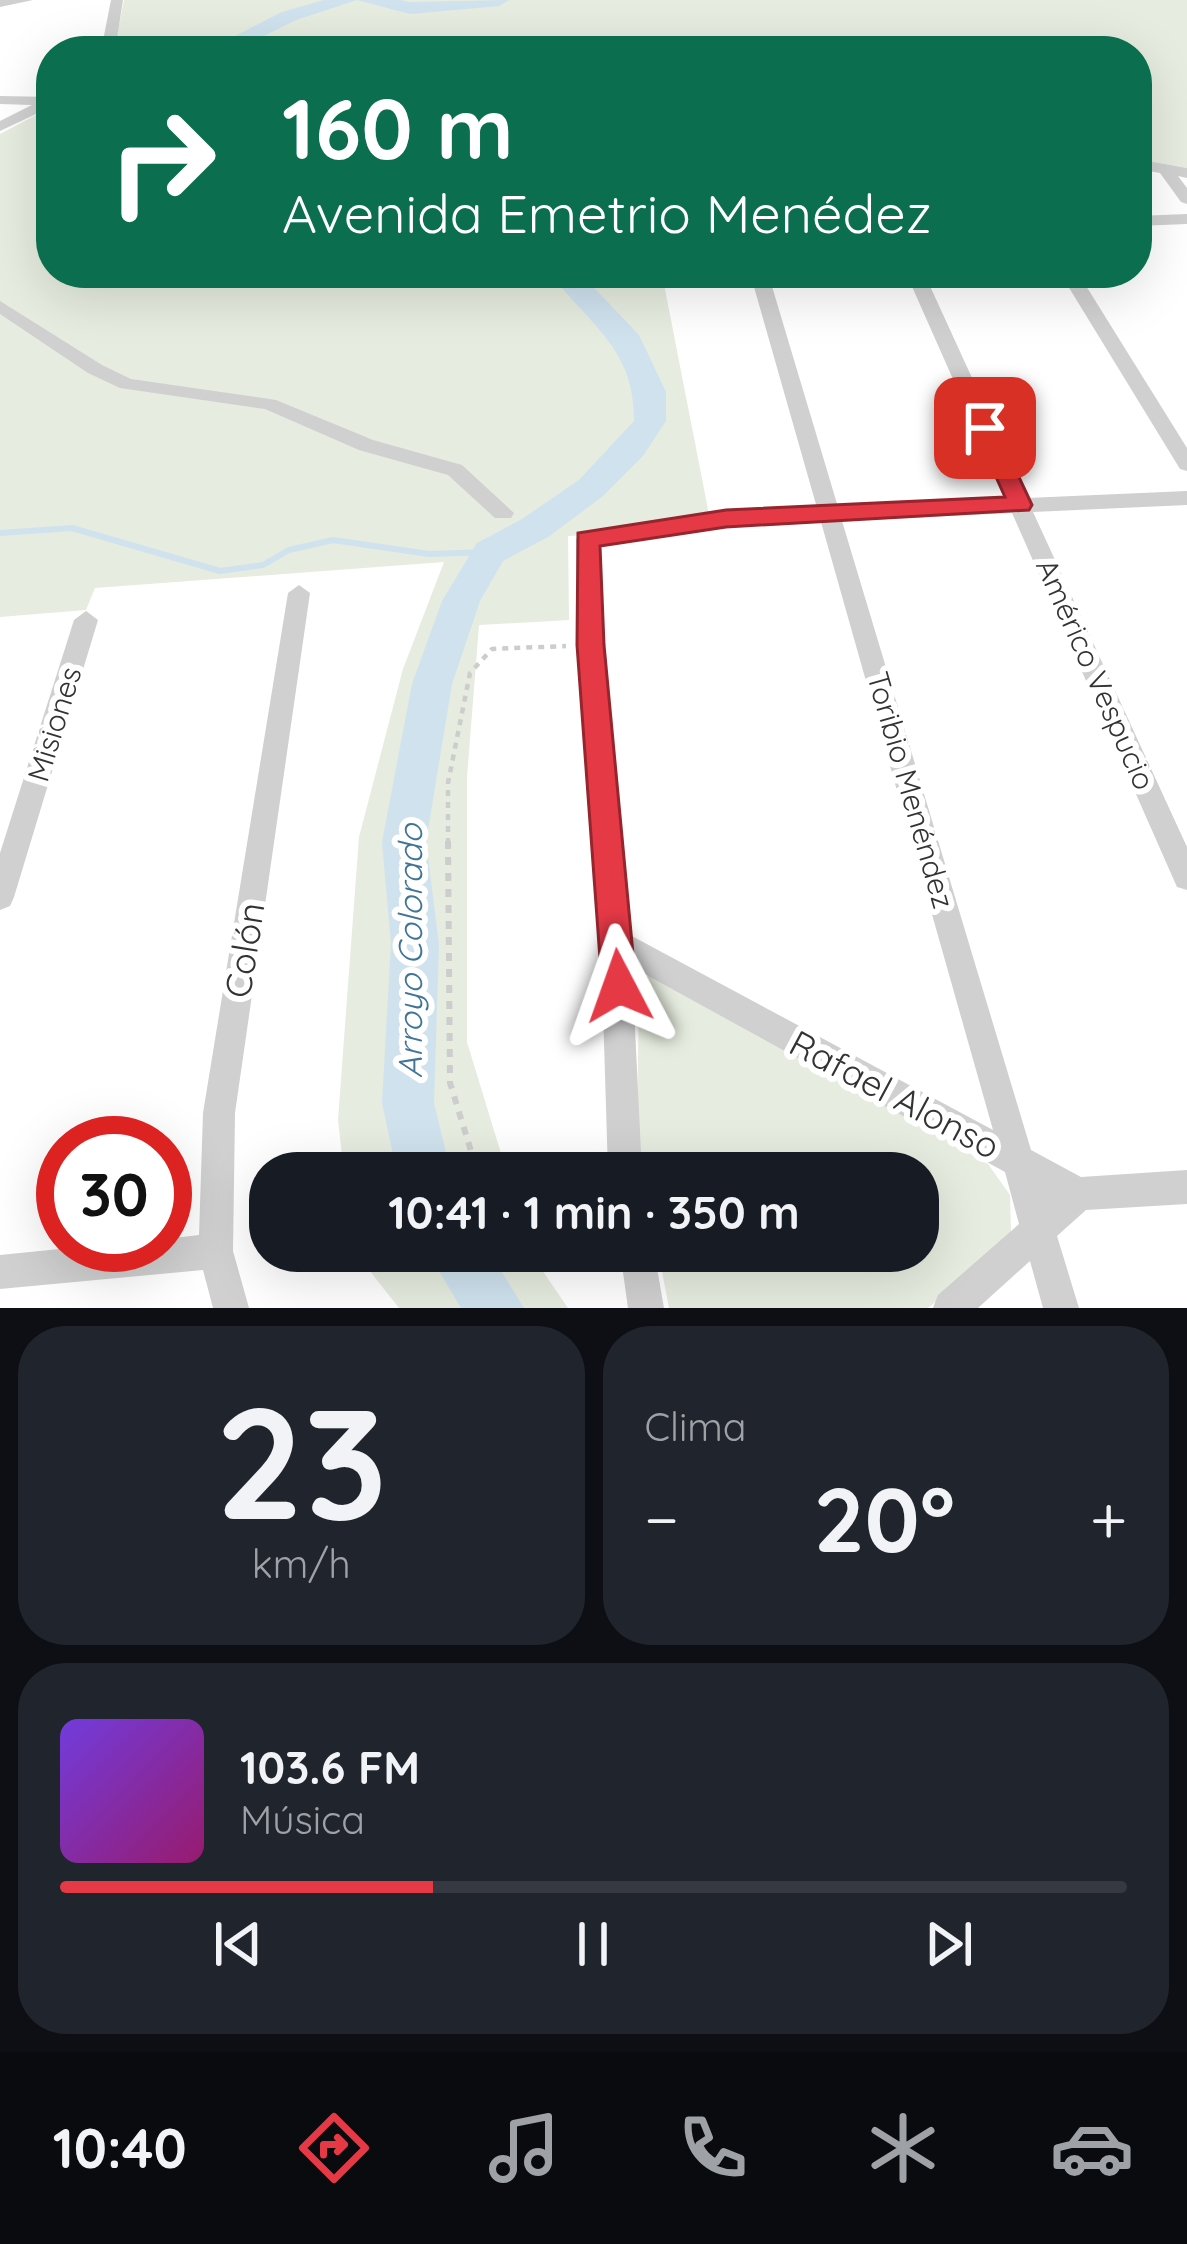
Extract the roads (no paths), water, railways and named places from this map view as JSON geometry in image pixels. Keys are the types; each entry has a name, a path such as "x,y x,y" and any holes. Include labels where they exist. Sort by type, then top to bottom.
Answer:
{"street":[{"path":"0,3 27,0"},
{"path":"110,36 117,0"},
{"path":"0,100 36,101"},
{"path":"0,127 36,109"},
{"path":"1152,166 1187,173"},
{"path":"1164,168 1187,199"},
{"path":"1152,220 1187,219"},
{"name":"Toribio Menéndez","path":"762,288 1061,1308"},
{"name":"Américo Vespucio","path":"922,288 1187,878"},
{"path":"1078,288 1187,464"},
{"path":"0,306 94,369 127,384 269,404 366,445 455,470 503,513"},
{"path":"622,1152 616,943 590,645 586,543 591,537 726,519 1187,498"},
{"name":"Colón","path":"231,1308 216,1251 219,1113 299,593"},
{"name":"Misiones","path":"0,898 86,620"},
{"name":"Rafael Alonso","path":"616,943 1079,1193"},
{"path":"951,1308 1079,1193 1187,1187"},
{"path":"0,1272 216,1251"},
{"path":"640,1272 646,1308"}],"waterway":[{"name":"Arroyo Colorado","path":"248,36 289,16 347,0"},
{"name":"Arroyo Colorado","path":"367,0 410,8 499,0"},
{"name":"Arroyo Colorado","path":"419,1152 408,1103 415,944 404,842 432,684 461,601 490,552 535,528 591,488 631,449 650,421 650,392 624,335 579,288"},
{"path":"0,533 72,528 220,571 263,565 289,550 333,540 429,554 490,552"},
{"name":"Arroyo Colorado","path":"470,1272 495,1308"}]}
